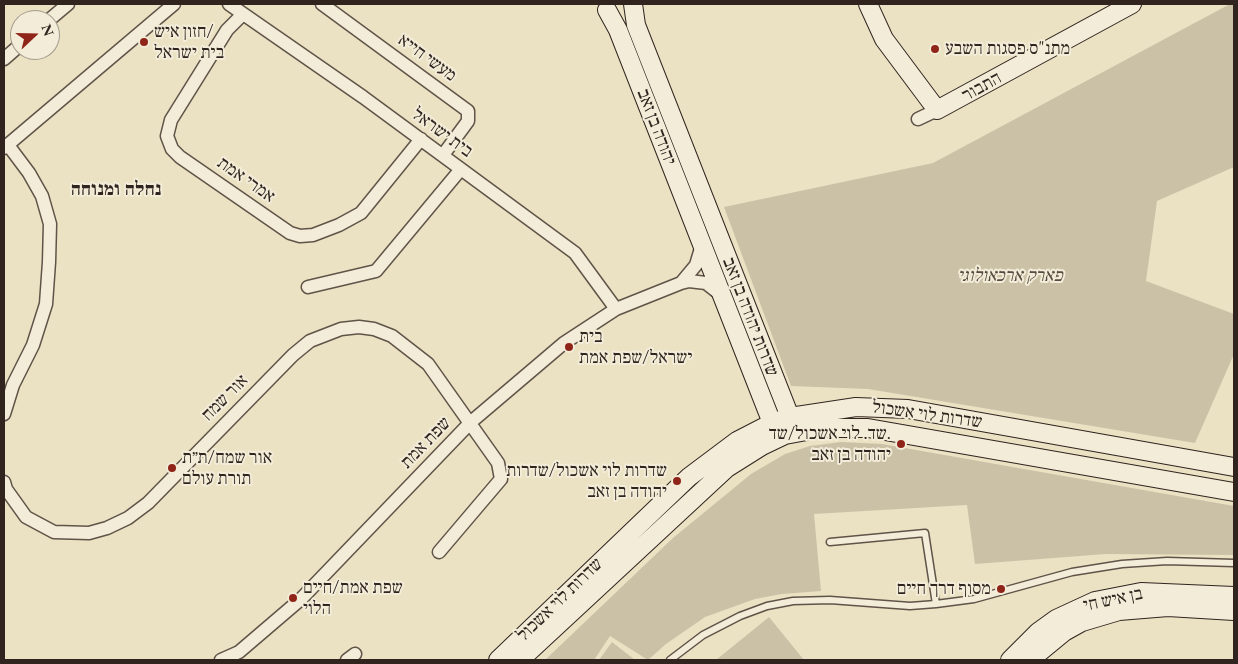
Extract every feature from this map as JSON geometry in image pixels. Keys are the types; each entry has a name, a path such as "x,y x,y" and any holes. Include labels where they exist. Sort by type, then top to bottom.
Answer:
{"main road":[{"path":"600,6 621,10 631,4"},
{"name":"שדרות יהודה בן זאב","path":"631,4 638,30 790,417"},
{"path":"868,4 884,39 937,110"},
{"name":"התבור","path":"937,110 1132,4"},
{"name":"יהודה בן זאב","path":"600,6 618,30 702,245"},
{"name":"שדרות יהודה בן זאב","path":"702,245 772,423 785,435"},
{"name":"שדרות לוי אשכול","path":"498,660 689,477 737,441 772,423 790,417 856,407 908,409 1234,467"},
{"path":"785,435 790,417"},
{"name":"שדרות לוי אשכול","path":"520,660 727,468 762,446 785,435 823,428 868,428 1234,492"},
{"name":"בן איש חי","path":"1010,660 1038,632 1056,619 1095,601 1140,592 1234,596"},
{"name":"בן איש חי","path":"1030,660 1064,632 1082,622 1120,611 1168,607 1234,611"}],"street":[{"path":"4,414 13,385 32,345 46,304 50,224 42,196 29,173 6,147 174,4"},
{"name":"בית ישראל","path":"228,4 421,139 576,253 616,309"},
{"name":"מעשי חייא","path":"322,4 468,111 468,121 443,155"},
{"name":"אמרי אמת","path":"243,14 227,30 171,120 167,136 172,149 180,157 290,233 300,236 313,235 339,225 361,212 421,139"},
{"name":"התבור","path":"918,119 937,110"},
{"path":"308,287 376,271 461,169"},
{"name":"שפת אמת","path":"681,282 696,265 702,245"},
{"name":"שפת אמת","path":"228,659 239,652 301,599 471,422 564,344 616,309 681,282 689,280 706,283 722,296"},
{"name":"אור שמח","path":"4,482 6,489 26,517 54,532 89,533 107,528 128,518 148,503 304,346 323,335 359,327 374,329 392,336 428,364 471,422 498,463 501,479 439,552"}],"lane":[{"path":"830,542 925,533 936,604"},
{"path":"670,660 703,635 740,616 767,606 793,601 830,600 910,606 936,604 974,599 1072,572 1122,564 1167,561 1234,563"}],"green space":[{"name":"פארק ארכאולוגי","path":"1230,4 1234,4 1234,167 1157,201 1146,281 1234,314 1234,354 1195,443 868,389 791,386 724,207 933,163"},
{"path":"841,442 882,444 1234,506 1234,555 1106,554 975,564 967,505 814,514 821,591 782,594 755,599 705,617 666,644 648,660 610,636 594,660 545,660 673,538 751,474 785,454 810,446"},
{"path":"769,617 804,660 716,660"},
{"path":"612,642 635,660 599,660"}],"place":[{"name":"חזון איש/ בית ישראל","path":"144,42"},
{"name":"מתנ\"ס פסגות השבע","path":"935,49"},
{"name":"בית ישראל/שפת אמת","path":"569,347"},
{"name":"שד. לוי אשכול/שד. יהודה בן זאב","path":"901,444"},
{"name":"אור שמח/ת״ת תורת עולם","path":"172,468"},
{"name":"שדרות לוי אשכול/שדרות יהודה בן זאב","path":"677,481"},
{"name":"מסוף דרך חיים","path":"1001,589"},
{"name":"שפת אמת/חיים הלוי","path":"293,598"}],"district":[{"name":"נחלה ומנוחה","path":"116,190"}]}
